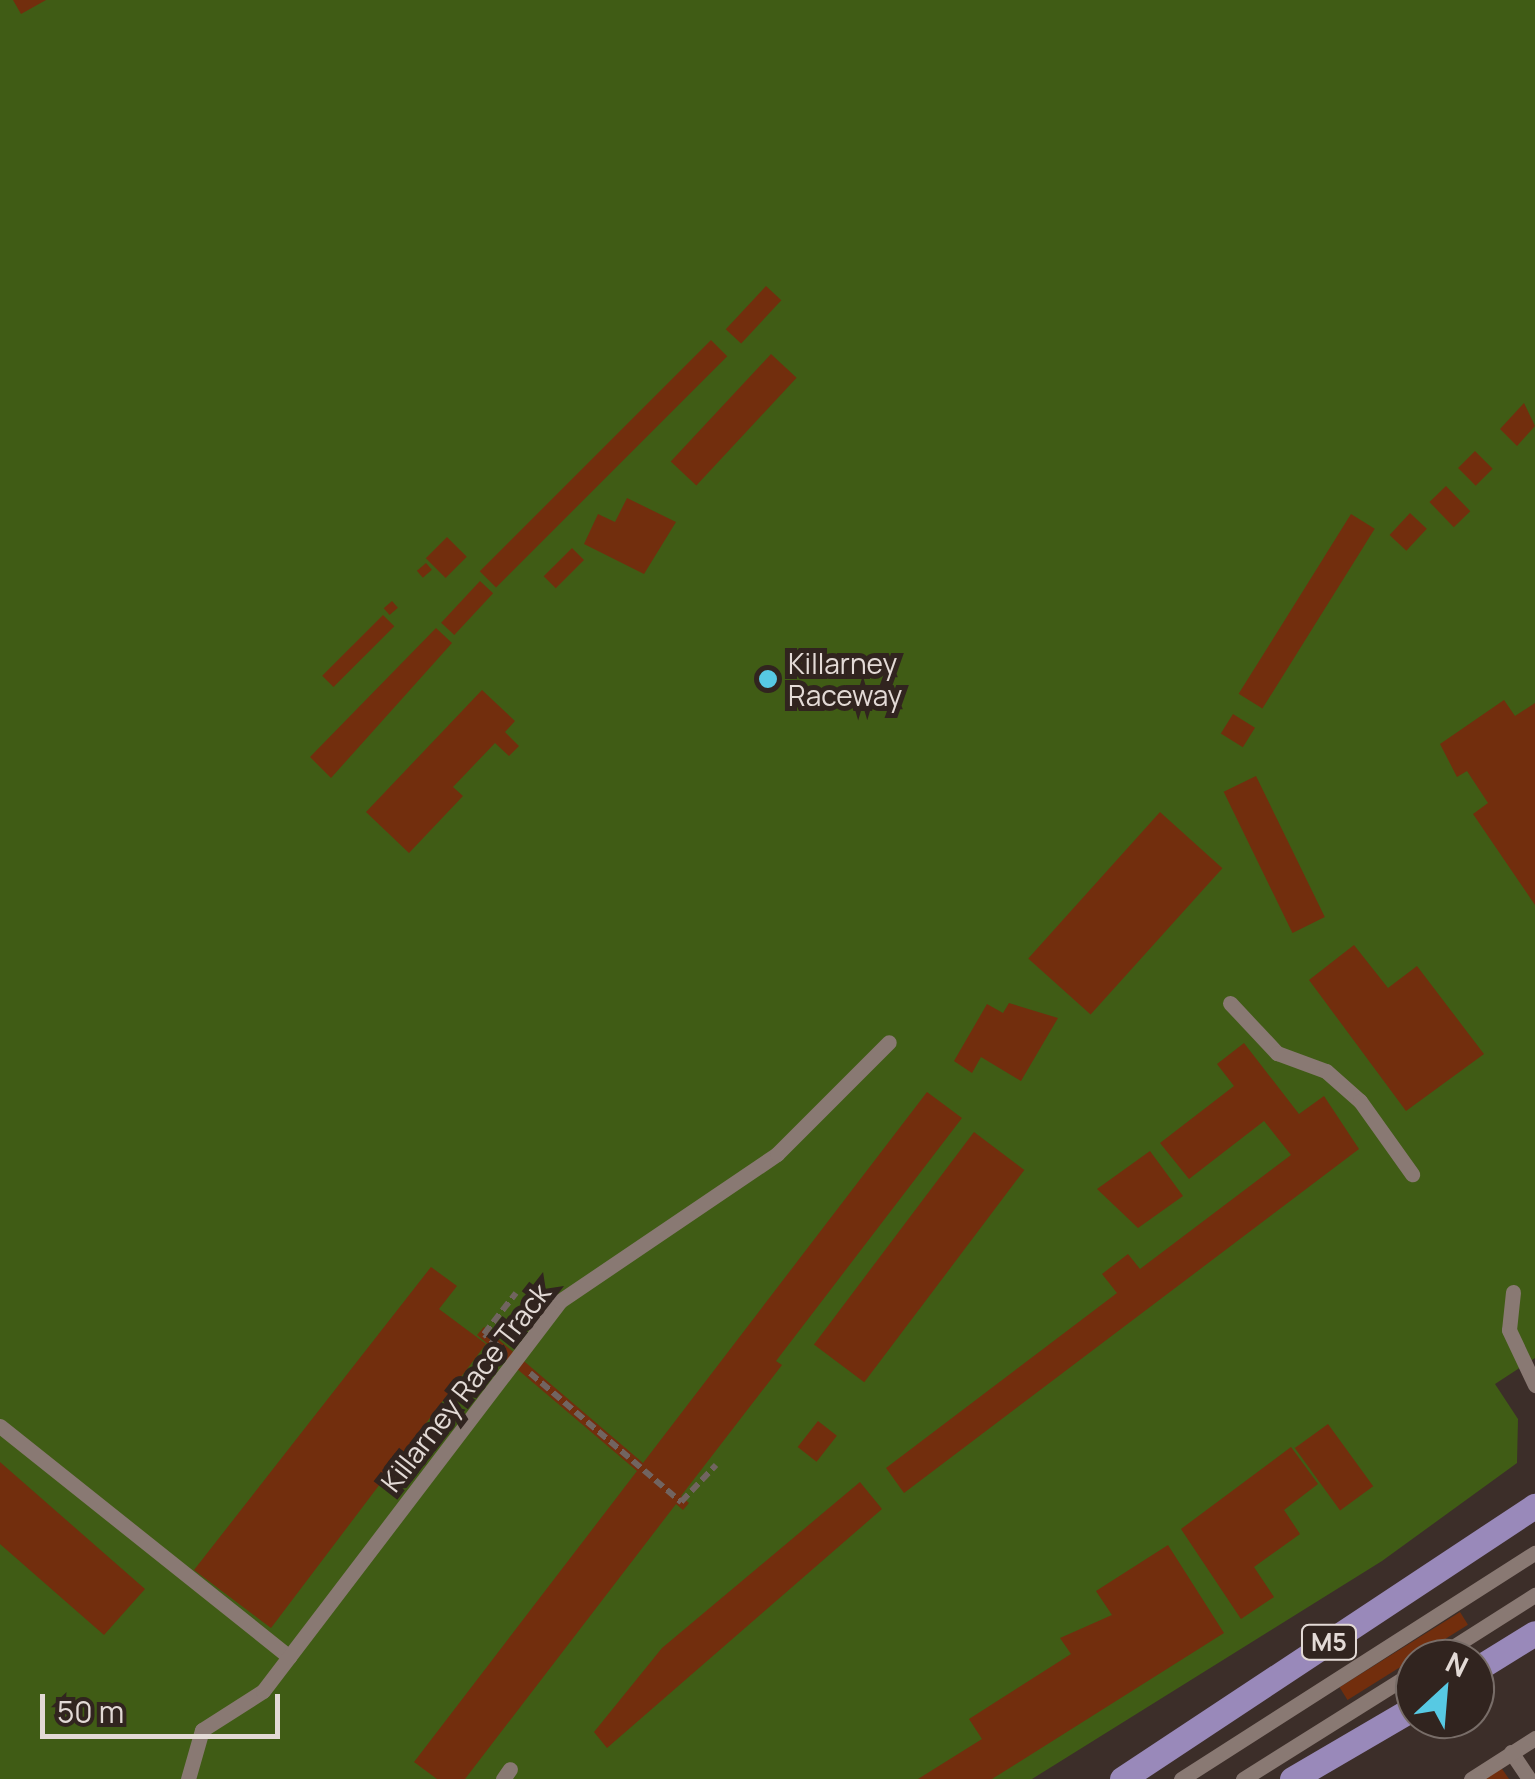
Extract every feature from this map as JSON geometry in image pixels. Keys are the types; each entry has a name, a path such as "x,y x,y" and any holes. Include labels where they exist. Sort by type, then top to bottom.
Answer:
{"main road":[{"name":"M5","path":"1122,1779 1535,1506"},
{"path":"1495,1657 1535,1632"},
{"path":"1292,1779 1395,1719"}],"lane":[{"path":"1230,1003 1278,1053 1346,1088 1412,1174"},
{"name":"Killarney Race Track","path":"188,1779 202,1730 264,1691 560,1301 777,1154 890,1042"},
{"path":"1513,1292 1509,1330 1535,1385"},
{"path":"0,1426 289,1657"},
{"path":"1181,1779 1535,1554"},
{"path":"1466,1639 1535,1596"},
{"path":"1243,1779 1395,1684"},
{"path":"1472,1779 1535,1738"},
{"path":"1511,1752 1529,1779"}],"path":[{"path":"516,1293 484,1334 681,1502 716,1465"}],"green space":[{"name":"Killarney Raceway","path":"0,0 1535,0 1535,1358 1495,1384 1518,1419 1517,1463 1382,1561 1032,1779 0,1779"}],"building":[{"path":"13,0 46,0 21,14"},
{"path":"766,286 781,300 741,343 726,329"},
{"path":"711,340 727,356 496,587 480,571"},
{"path":"771,354 797,378 696,485 671,462"},
{"path":"1524,403 1535,426 1517,446 1500,429"},
{"path":"1475,451 1493,469 1476,486 1458,468"},
{"path":"1446,486 1470,511 1454,527 1429,502"},
{"path":"627,498 676,522 644,574 584,544 598,514 615,522"},
{"path":"1410,513 1427,529 1406,551 1390,535"},
{"path":"1351,514 1375,529 1262,709 1239,694"},
{"path":"447,537 467,557 446,578 426,558"},
{"path":"572,548 584,560 556,588 544,576"},
{"path":"426,563 432,570 423,578 417,571"},
{"path":"480,581 493,593 454,635 441,623"},
{"path":"392,601 398,608 390,615 384,608"},
{"path":"383,615 394,626 334,687 322,676"},
{"path":"436,628 452,643 331,778 310,757"},
{"path":"482,690 515,721 505,732 519,746 509,756 495,743 453,787 463,796 409,853 366,812"},
{"path":"1504,700 1515,716 1535,703 1535,905 1473,814 1488,803 1467,771 1457,777 1440,744"},
{"path":"1233,714 1255,728 1243,747 1221,734"},
{"path":"1256,776 1325,917 1292,933 1224,792"},
{"path":"1160,812 1222,868 1091,1015 1028,958"},
{"path":"1354,945 1388,988 1417,966 1484,1054 1406,1111 1309,980"},
{"path":"1009,1003 1058,1018 1021,1081 981,1057 972,1073 954,1061 987,1004 1003,1013"},
{"path":"1244,1043 1299,1114 1324,1096 1359,1149 904,1493 886,1468 1117,1293 1102,1274 1128,1254 1140,1269 1291,1155 1264,1121 1189,1179 1160,1143 1234,1086 1217,1064"},
{"path":"927,1092 962,1118 776,1361 782,1365 681,1496 689,1503 683,1510 676,1504 465,1779 437,1779 414,1762 637,1471 477,1335 484,1327 643,1463"},
{"path":"974,1132 1024,1170 864,1382 814,1344"},
{"path":"1150,1151 1183,1196 1138,1228 1097,1189"},
{"path":"431,1267 457,1286 439,1309 486,1344 271,1628 194,1570"},
{"path":"818,1421 837,1436 817,1462 798,1447"},
{"path":"1328,1424 1373,1486 1340,1510 1295,1448"},
{"path":"1291,1447 1318,1484 1284,1510 1300,1534 1254,1567 1274,1597 1241,1619 1181,1529"},
{"path":"0,1462 145,1589 104,1635 0,1544"},
{"path":"860,1482 882,1509 607,1748 594,1732 662,1648"},
{"path":"1168,1545 1224,1633 992,1779 918,1779 982,1739 969,1719 1071,1654 1060,1638 1112,1615 1096,1591"},
{"path":"1460,1612 1468,1625 1445,1639 1417,1639"},
{"path":"1395,1653 1395,1670 1348,1700 1340,1687"},
{"path":"1500,1766 1509,1779 1480,1779"}],"place":[{"name":"Killarney Raceway","path":"768,679"}]}
